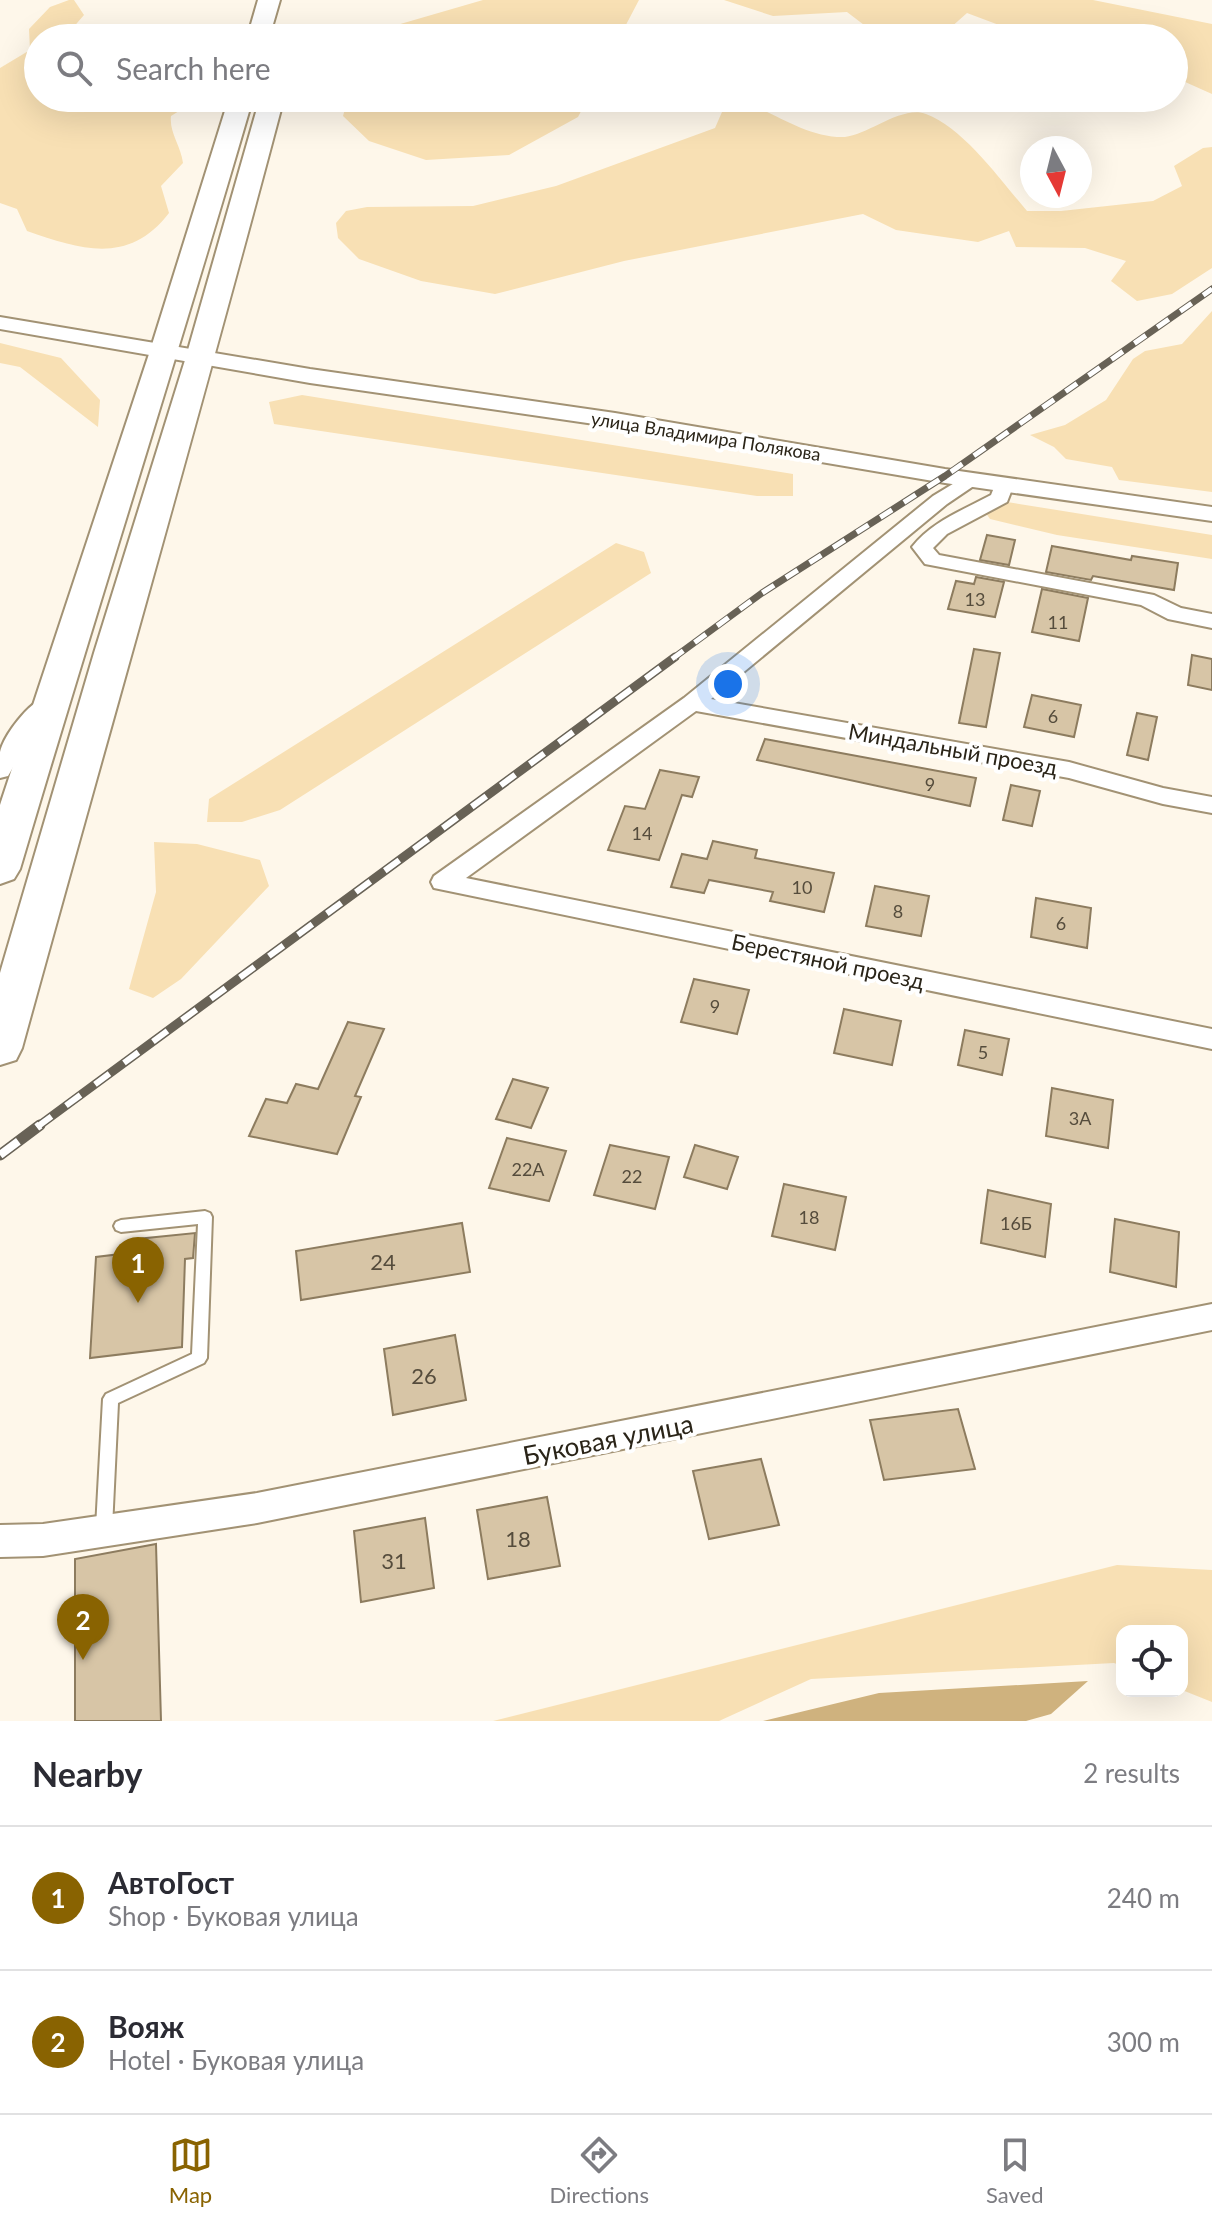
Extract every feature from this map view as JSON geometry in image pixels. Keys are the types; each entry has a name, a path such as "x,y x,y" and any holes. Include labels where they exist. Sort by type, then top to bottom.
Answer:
{"highway":[{"path":"262,24 269,0"},
{"path":"0,1048 116,638 238,112"},
{"path":"0,869 55,694 183,354 267,112"}],"street":[{"name":"улица Владимира Полякова","path":"0,323 971,479 1212,514"},
{"path":"692,703 940,500 971,479"},
{"path":"1004,484 1000,498 940,530 922,547 932,560 1147,600 1175,614 1212,621"},
{"path":"0,770 29,721 55,694"},
{"name":"Миндальный проезд","path":"692,703 1069,770 1163,796 1212,805"},
{"name":"Берестяной проезд","path":"692,703 443,882 1212,1039"},
{"name":"Буковая улица","path":"0,1541 43,1540 257,1508 1212,1317"}],"lane":[{"path":"103,1532 111,1399 199,1358 205,1217 121,1226"}],"shaded area":[{"path":"74,0 84,15 76,24 34,24 50,7"},
{"path":"483,0 639,0 626,24 400,24"},
{"path":"724,0 1093,0 1212,24 1212,94 1188,83 1188,24 996,24 967,13 955,24 863,24 847,12 773,16"},
{"path":"24,54 24,112 177,112 171,116 172,128 183,163 161,186 169,213 154,229 121,247 104,249 67,244 27,231 17,209 0,203 0,68"},
{"path":"344,112 581,112 578,117 509,155 426,160 369,141 343,116"},
{"path":"722,112 767,112 789,123 833,137 854,135 906,114 926,114 955,131 968,143 1020,203 1020,208 1027,211 1061,211 1153,201 1182,186 1174,166 1203,148 1212,147 1212,268 1172,294 1137,301 1111,281 1126,261 1085,248 1016,247 1009,231 978,242 896,230 863,214 624,261 495,294 421,281 359,259 338,238 336,223 346,211 367,207 473,206 556,186 715,128"},
{"path":"1212,311 1212,492 1119,480 1112,467 1066,459 1054,447 1030,435 1065,425 1106,400 1133,359 1145,351 1182,344"},
{"path":"0,343 61,358 100,400 98,427 20,367 0,363"},
{"path":"302,395 793,474 793,496 757,496 274,424 269,402"},
{"path":"1001,501 1212,535 1212,559 1057,535 990,519 983,509"},
{"path":"616,543 644,552 651,573 280,810 242,822 207,822 209,799"},
{"path":"154,842 197,844 260,860 269,886 181,979 153,998 129,989 156,892"},
{"path":"1117,1565 1212,1570 1212,1702 1188,1692 1188,1625 1116,1625 1116,1664 811,1679 719,1721 493,1721"},
{"path":"1088,1681 1051,1714 1026,1721 763,1721 879,1693"}],"building":[{"path":"987,535 1015,540 1009,565 980,560"},
{"path":"1052,546 1131,560 1132,556 1178,563 1174,590 1093,576 1091,580 1046,572"},
{"path":"976,577 1004,582 995,617 948,609 956,581 974,584"},
{"path":"1042,589 1088,598 1079,641 1032,632"},
{"path":"974,649 1000,653 986,727 959,723"},
{"path":"1192,655 1212,659 1212,690 1188,685"},
{"path":"1032,695 1081,705 1074,737 1024,727"},
{"path":"1137,713 1157,717 1148,760 1127,755"},
{"path":"765,739 976,778 970,806 757,760"},
{"path":"660,770 699,777 692,797 682,795 659,860 608,850 625,806 645,809"},
{"path":"1011,785 1040,791 1032,826 1003,820"},
{"path":"713,841 757,850 755,858 834,873 824,912 770,901 773,892 709,880 704,893 671,887 682,854 707,859"},
{"path":"875,886 929,896 921,936 866,926"},
{"path":"1036,898 1091,908 1087,948 1031,937"},
{"path":"694,979 749,990 737,1034 681,1022"},
{"path":"844,1009 901,1021 892,1065 834,1053"},
{"path":"348,1022 384,1029 355,1096 361,1097 337,1154 249,1136 266,1099 287,1103 296,1084 318,1089"},
{"path":"965,1030 1009,1039 1002,1075 958,1065"},
{"path":"513,1079 548,1088 531,1128 496,1119"},
{"path":"1052,1088 1113,1100 1108,1148 1046,1136"},
{"path":"507,1138 566,1151 549,1201 489,1188"},
{"path":"610,1145 669,1157 655,1209 594,1195"},
{"path":"695,1145 738,1157 727,1189 684,1177"},
{"path":"784,1184 846,1197 835,1250 772,1236"},
{"path":"988,1190 1051,1204 1045,1257 981,1243"},
{"path":"1115,1219 1179,1232 1176,1287 1110,1272"},
{"path":"462,1223 470,1272 301,1300 296,1251"},
{"path":"195,1233 193,1258 185,1259 182,1347 90,1358 96,1257 137,1252 137,1239"},
{"path":"455,1335 466,1400 393,1415 384,1349"},
{"path":"958,1409 975,1469 884,1480 870,1420"},
{"path":"761,1459 779,1525 709,1539 693,1471"},
{"path":"547,1497 560,1566 488,1579 477,1510"},
{"path":"425,1518 434,1588 361,1602 354,1531"},
{"path":"156,1544 161,1721 75,1721 75,1559"}],"railway":[{"path":"672,659 762,593 945,476 1212,289 1209,291"},
{"path":"37,1127 675,657"},
{"path":"0,1155 40,1125"}],"place":[{"name":"АвтоГост","path":"138,1303"},
{"name":"Вояж","path":"83,1660"}]}
